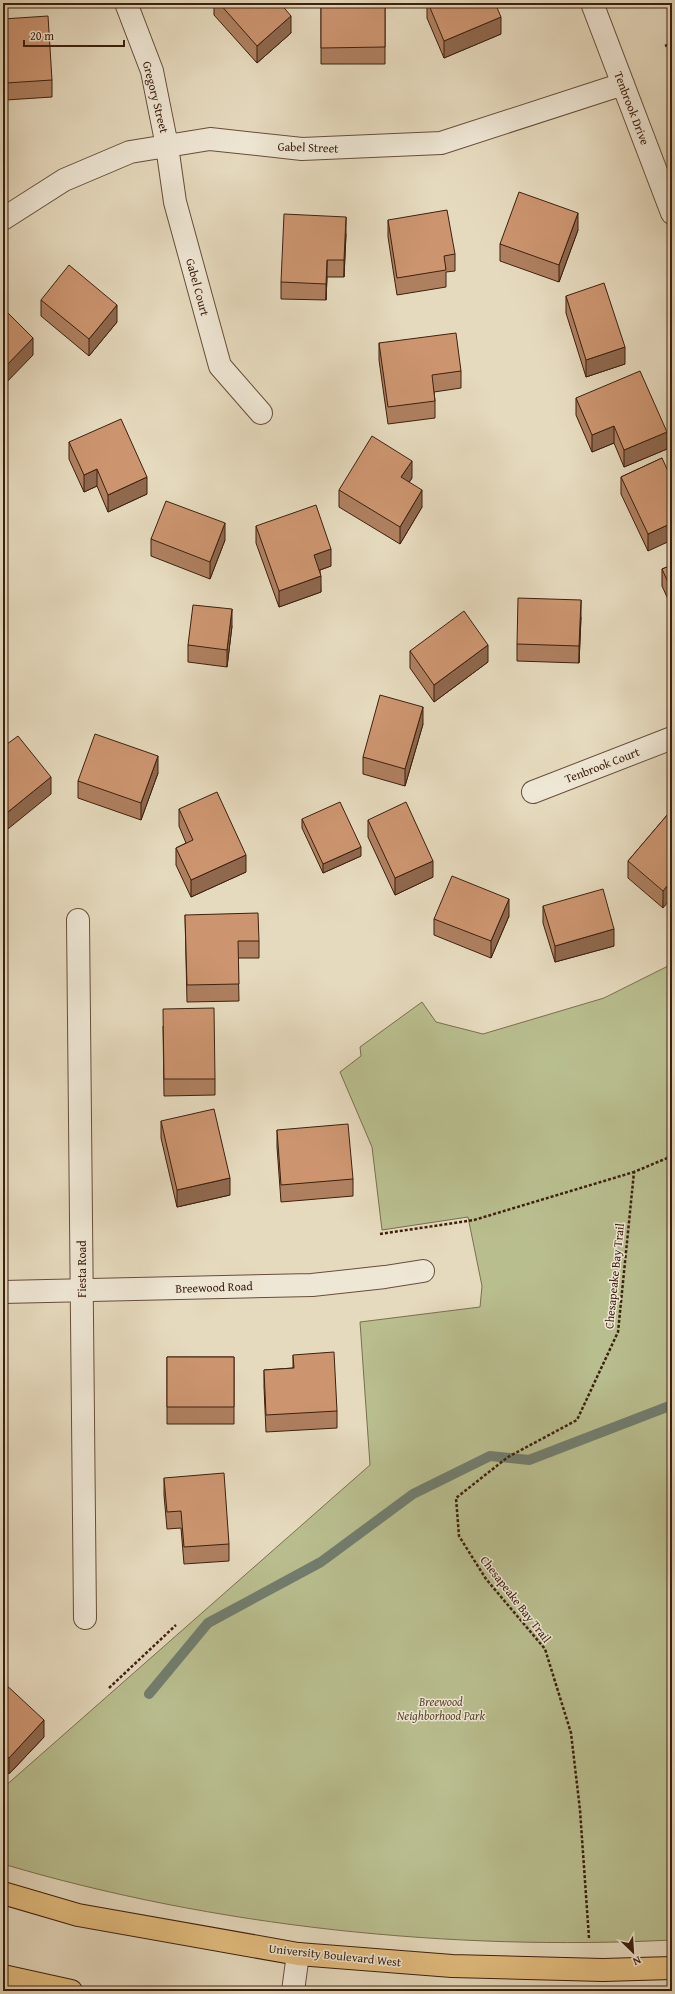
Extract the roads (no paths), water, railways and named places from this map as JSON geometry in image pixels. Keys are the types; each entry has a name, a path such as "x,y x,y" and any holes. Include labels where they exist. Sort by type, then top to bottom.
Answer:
{"main road":[{"name":"University Boulevard West","path":"3,1893 78,1915 298,1954 452,1966 602,1970 672,1968"},
{"path":"3,1976 70,1991"}],"street":[{"name":"Gregory Street","path":"126,3 152,71 167,146"},
{"name":"Tenbrook Drive","path":"592,3 672,214"},
{"name":"Gabel Street","path":"3,219 64,180 130,152 210,138 302,149 441,143 623,84"},
{"name":"Gabel Court","path":"167,146 175,202 220,366 261,413"},
{"name":"Tenbrook Court","path":"533,792 672,738"},
{"name":"Fiesta Road","path":"78,920 85,1618"},
{"name":"Breewood Road","path":"3,1292 312,1285 423,1271"},
{"path":"293,1991 298,1954"}],"waterway":[{"path":"149,1694 208,1623 321,1562 413,1494 490,1456 529,1460 672,1405"}],"park label":[{"name":"Breewood Neighborhood Park","path":"441,1708"}]}
